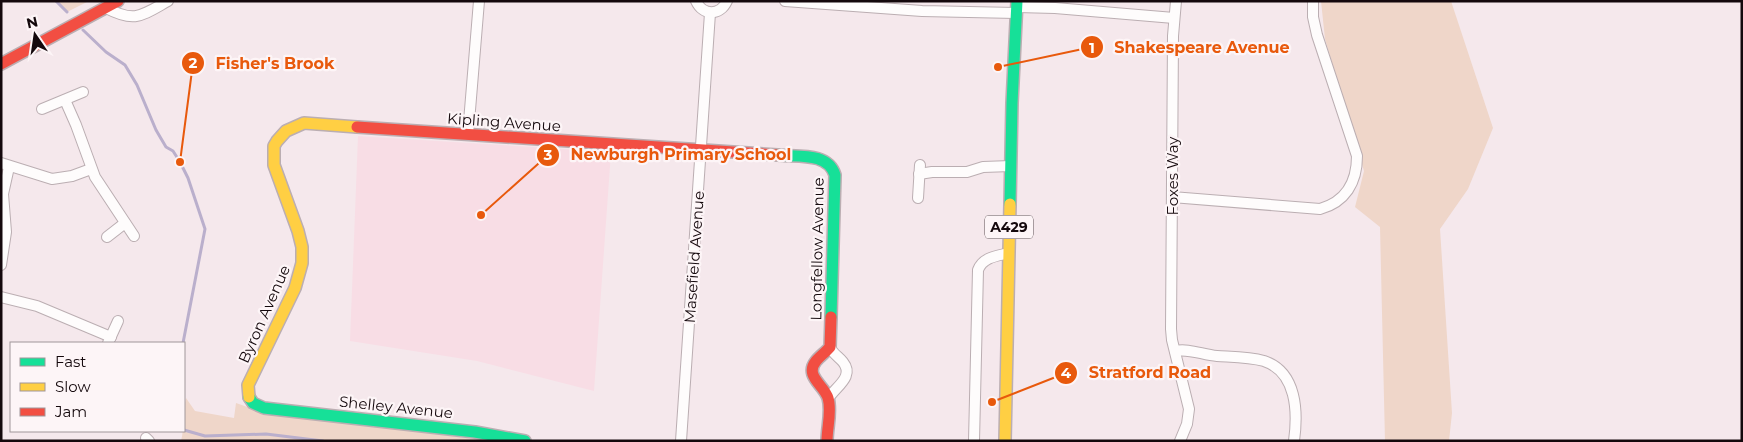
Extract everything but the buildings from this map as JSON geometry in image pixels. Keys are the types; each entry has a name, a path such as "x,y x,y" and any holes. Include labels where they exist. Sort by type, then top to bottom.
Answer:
{"street":[{"path":"1,64 118,1"},
{"path":"106,8 118,14 131,17 140,15 168,1"},
{"path":"468,134 479,1"},
{"path":"696,1 702,10 710,13 721,10 727,1"},
{"path":"785,1 922,11 1017,7 1055,8 1174,18"},
{"name":"Foxes Way","path":"1176,1 1173,36 1171,328 1189,409 1187,424 1180,441"},
{"path":"1172,198 1320,209 1331,206 1346,193 1355,174 1357,156 1317,35 1313,17 1313,1"},
{"name":"A429","path":"1005,441 1010,166 1017,7"},
{"name":"Masefield Avenue","path":"681,441 710,13"},
{"path":"42,109 83,92"},
{"path":"65,100 76,125 91,170 134,236"},
{"name":"Kipling Avenue","path":"304,124 702,150"},
{"name":"Byron Avenue","path":"264,408 253,404 249,400 247,395 248,385 295,288 302,262 300,236 272,155 275,143 283,133 289,128 304,124"},
{"name":"Longfellow Avenue","path":"702,150 816,158 829,162 833,167 835,175 830,347"},
{"path":"1,265 6,232 3,194 5,165 52,178 72,176 91,170"},
{"path":"918,198 919,170 968,172 983,167 1010,166"},
{"path":"107,237 125,223"},
{"path":"974,441 978,270 984,261 1009,253"},
{"path":"1,297 37,306 110,340 118,321"},
{"path":"828,399 846,375 845,366 832,353 830,347"},
{"path":"827,441 828,399 824,391 814,380 812,371 813,365 825,355 830,347"},
{"path":"1175,351 1183,349 1207,355 1262,361 1277,368 1288,381 1293,392 1296,412 1294,441"},
{"name":"Shelley Avenue","path":"264,408 476,432 525,441"}],"shaded area":[{"path":"57,1 89,1 67,12"},
{"path":"1321,1 1451,1 1493,128 1468,189 1440,229 1452,413 1449,441 1385,441 1380,227 1355,207 1364,171 1325,39"},
{"path":"358,136 611,152 594,391 477,361 350,341"},
{"path":"186,398 195,411 234,418 236,403 256,410 490,441 181,441 183,432 185,432"}],"waterway":[{"path":"56,1 67,12"},
{"path":"83,30 106,52 125,65 137,85 156,130 166,147 173,151 188,178 205,229 183,342"},
{"path":"185,430 205,436 266,434 323,441"}],"traffic: fast":[{"path":"1010,204 1017,1"},
{"path":"778,155 819,159 826,162 835,175 831,317"},
{"path":"249,397 253,403 264,408 475,432 525,441"}],"traffic: slow":[{"path":"249,397 248,385 295,288 302,263 302,247 298,231 274,165 274,146 286,131 304,123 357,127"},
{"path":"1005,441 1010,204"}],"traffic: jam":[{"path":"1,64 118,1"},
{"path":"357,127 778,155"},
{"path":"827,441 828,398 813,376 812,371 816,361 830,347 831,317"}],"place":[{"name":"Shakespeare Avenue","path":"998,67"},
{"name":"Fisher's Brook","path":"180,162"},
{"name":"Newburgh Primary School","path":"481,215"},
{"name":"Stratford Road","path":"992,402"}]}
